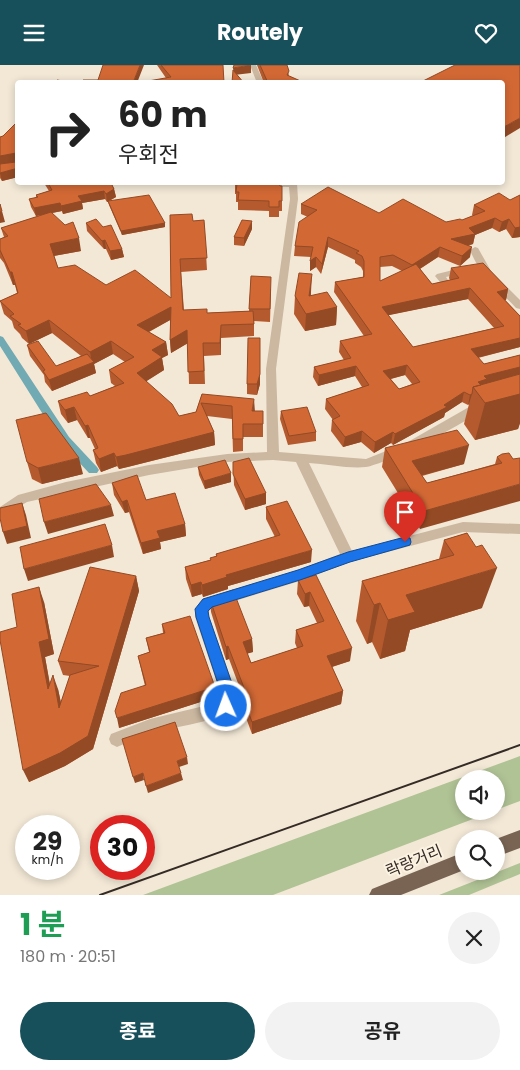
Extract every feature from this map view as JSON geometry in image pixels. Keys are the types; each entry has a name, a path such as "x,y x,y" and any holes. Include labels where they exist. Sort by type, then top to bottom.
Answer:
{"main road":[{"path":"505,845 520,839"},
{"name":"락랑거리","path":"378,895 455,865"}],"street":[{"path":"253,65 260,80"},
{"path":"273,456 271,369 294,199 293,185"},
{"path":"476,250 477,257 482,266 520,306"},
{"path":"443,280 440,276 482,266"},
{"path":"0,513 23,498 66,487 148,470 226,458 273,456 366,463 380,459 495,398"},
{"path":"300,458 348,557"},
{"path":"117,739 161,723 218,709 226,706 231,701 202,617 202,609 208,603 300,575 348,557 463,527 520,529"}],"green space":[{"path":"520,756 520,801 505,807 505,770 482,770"},
{"path":"455,780 455,820 470,820 273,895 143,895"},
{"path":"520,863 520,874 469,895 439,895 477,880 505,880 505,869"}],"building":[{"path":"103,65 140,65 134,80 98,80"},
{"path":"161,65 223,65 224,80 154,80 171,77"},
{"path":"234,65 251,65 233,68"},
{"path":"260,65 287,65 289,71 287,75 298,80 267,80"},
{"path":"455,65 520,65 520,118 505,126 505,80 425,80"},
{"path":"233,70 241,80 232,80"},
{"path":"15,124 15,153 0,156 0,137"},
{"path":"15,162 15,169 0,173 0,164"},
{"path":"49,185 112,185 114,189 106,194 104,191 78,196 82,201 61,206 60,203 34,208 29,199 52,190"},
{"path":"237,185 280,185 282,186 282,201 279,201 279,207 269,207 269,201 238,200 239,192 236,192"},
{"path":"328,187 379,213 403,199 446,222 462,220 485,211 474,205 499,193 510,200 520,195 520,227 515,228 509,219 502,222 495,218 469,228 475,234 451,239 472,247 462,256 440,247 412,265 393,255 380,257 380,281 416,264 432,284 459,278 451,268 483,263 508,289 497,292 520,316 520,338 471,349 484,364 520,355 520,367 484,376 487,379 478,382 481,385 473,387 472,394 464,392 444,405 447,407 395,434 393,432 375,442 362,431 345,437 332,420 340,416 326,399 369,385 356,366 319,375 314,367 351,358 340,341 372,334 335,282 364,277 364,261 362,256 356,253 359,251 328,237 322,264 316,257 310,261 313,247 295,246 299,222 317,210 301,204","holes":["470,288 504,326 413,347 382,307","407,365 420,382 399,389 383,371"]},
{"path":"149,195 165,223 121,231 108,201"},
{"path":"51,212 65,225 73,222 79,238 50,244 58,268 75,265 106,285 135,270 171,298 170,215 192,214 193,221 204,220 207,258 180,259 183,310 207,309 207,313 253,311 254,324 221,325 220,343 203,343 204,371 188,372 187,330 170,340 171,307 137,325 166,342 152,350 162,357 137,373 172,404 179,416 196,412 202,394 254,399 252,411 263,411 263,424 243,424 243,439 233,439 232,406 201,403 214,432 126,455 116,457 114,453 99,459 93,450 98,448 88,425 85,426 74,407 65,410 58,401 87,392 90,396 124,383 109,370 134,357 111,341 90,352 49,320 26,331 18,325 21,324 10,316 14,314 0,301 18,293 12,272 10,272 0,250 0,239 8,236 1,228"},
{"path":"96,219 103,227 111,225 122,249 110,251 105,240 102,241 86,223"},
{"path":"242,220 252,221 244,238 234,237"},
{"path":"299,273 312,274 309,296 327,292 337,307 306,314 295,296"},
{"path":"251,276 271,277 270,309 249,309"},
{"path":"248,338 260,338 260,374 257,384 247,384"},
{"path":"38,341 56,366 87,354 94,362 49,380 43,371 45,370 27,345"},
{"path":"520,374 520,394 485,403 473,387"},
{"path":"307,407 316,432 289,436 281,411"},
{"path":"46,413 79,458 38,468 27,462 16,420"},
{"path":"457,430 469,445 412,461 427,483 502,463 497,457 509,453 513,459 520,458 520,484 424,511 385,448"},
{"path":"249,458 266,493 245,499 233,474 233,462"},
{"path":"225,460 231,473 204,481 198,467"},
{"path":"137,475 146,500 175,493 185,524 157,531 160,538 141,543 127,500 122,502 112,483"},
{"path":"96,484 111,505 44,522 39,499"},
{"path":"287,501 312,550 226,575 227,577 202,585 201,582 191,585 185,567 211,560 210,558 217,556 216,554 280,535 266,507"},
{"path":"22,503 27,526 3,532 0,508"},
{"path":"105,524 112,545 24,569 20,547"},
{"path":"467,533 476,547 482,545 497,568 406,595 415,612 388,620 380,603 374,605 362,581 454,555 444,540"},
{"path":"90,567 136,576 88,736 60,753 23,770 0,640 0,632 17,627 12,594 39,587 49,639 39,642 48,689 53,675 59,708 70,675 99,666 58,661"},
{"path":"316,575 352,648 327,656 343,691 252,722 242,695 246,693 228,646 226,647 210,599 233,590 252,639 243,642 251,663 303,646 296,630 324,621 310,592 305,594 298,580"},
{"path":"190,616 215,687 117,718 115,711 121,693 146,685 138,656 150,652 146,638 165,633 162,624"},
{"path":"175,722 187,757 177,761 181,773 146,786 143,773 133,777 122,739"}],"waterway":[{"path":"0,339 65,440 93,470"}],"tram line":[{"path":"100,895 520,745"}],"route":[{"path":"226,706 231,701 202,617 202,609 208,603 300,575 348,557 405,542"}]}
